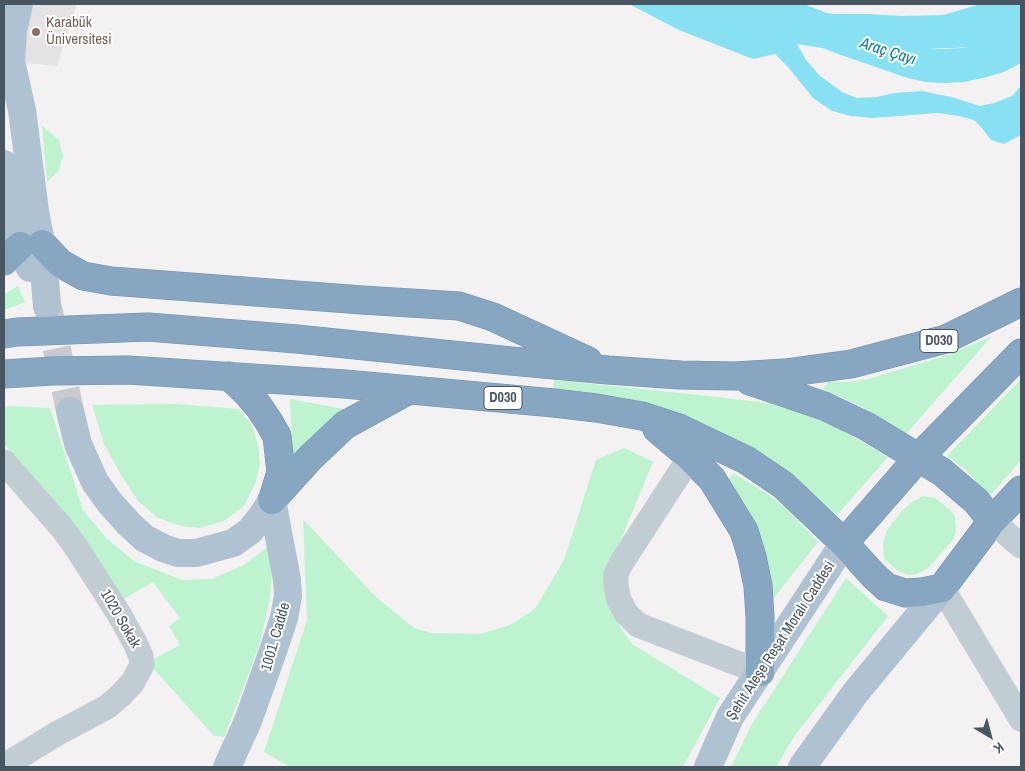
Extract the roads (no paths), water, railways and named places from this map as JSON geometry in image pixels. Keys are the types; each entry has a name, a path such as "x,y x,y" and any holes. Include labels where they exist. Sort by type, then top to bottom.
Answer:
{"highway":[{"path":"22,250 60,264 83,276 110,281 458,306 493,317 608,370"},
{"name":"D030","path":"4,334 148,327 297,339 608,370 680,375 735,376 785,373 851,364 946,339 1021,302"},
{"path":"844,543 919,458 1021,353"},
{"name":"D030","path":"4,374 128,370 229,376 554,403 642,416 679,428 746,460 783,485 844,543 872,575 886,587 905,593 942,588"},
{"path":"229,376 259,407 276,436 281,472 272,500"},
{"path":"735,376 824,406 866,426 942,472 976,501 992,521"},
{"path":"272,500 310,458 345,425 409,390"},
{"path":"642,416 690,456 712,479 744,531 758,586 760,672"},
{"path":"942,588 992,521 1021,490"}],"main road":[{"path":"19,4 13,31 11,61 22,110 38,228 22,250"},
{"path":"4,164 22,250"},
{"path":"70,411 78,444 95,482 110,503 129,524 144,538 163,548 178,553 196,553 233,544 250,531 272,500"},
{"name":"1001. Cadde","path":"232,766 284,618 288,596 287,580 272,500"},
{"name":"Şehit Ateşe Reşat Moralı Caddesi","path":"708,767 730,717 844,543"},
{"path":"802,767 856,692 942,588"}],"street":[{"path":"690,456 616,574 619,600 626,613 638,625 760,672"},
{"name":"1020 Sokak","path":"4,462 63,529 78,550 134,641 141,656 142,666 133,682 106,707 4,766"},
{"path":"992,521 1021,546"},
{"path":"942,588 1021,719"}],"water":[{"path":"629,4 782,4 797,9 834,14 903,16 943,15 981,4 1021,4 1021,48 987,45 956,48 829,49 797,44 806,60 820,76 842,92 857,98 922,91 980,106 1012,96 1021,86 1021,134 1004,144 991,140 974,120 959,116 937,113 873,118 851,116 832,111 813,98 775,54 753,59 679,30"}],"waterway":[{"name":"Araç Çayı","path":"758,4 841,37 927,65 963,65 981,61 998,56 1021,44"}],"tunnel":[{"path":"48,307 70,411"}],"place":[{"name":"Karabük Üniversitesi","path":"36,32"}]}
